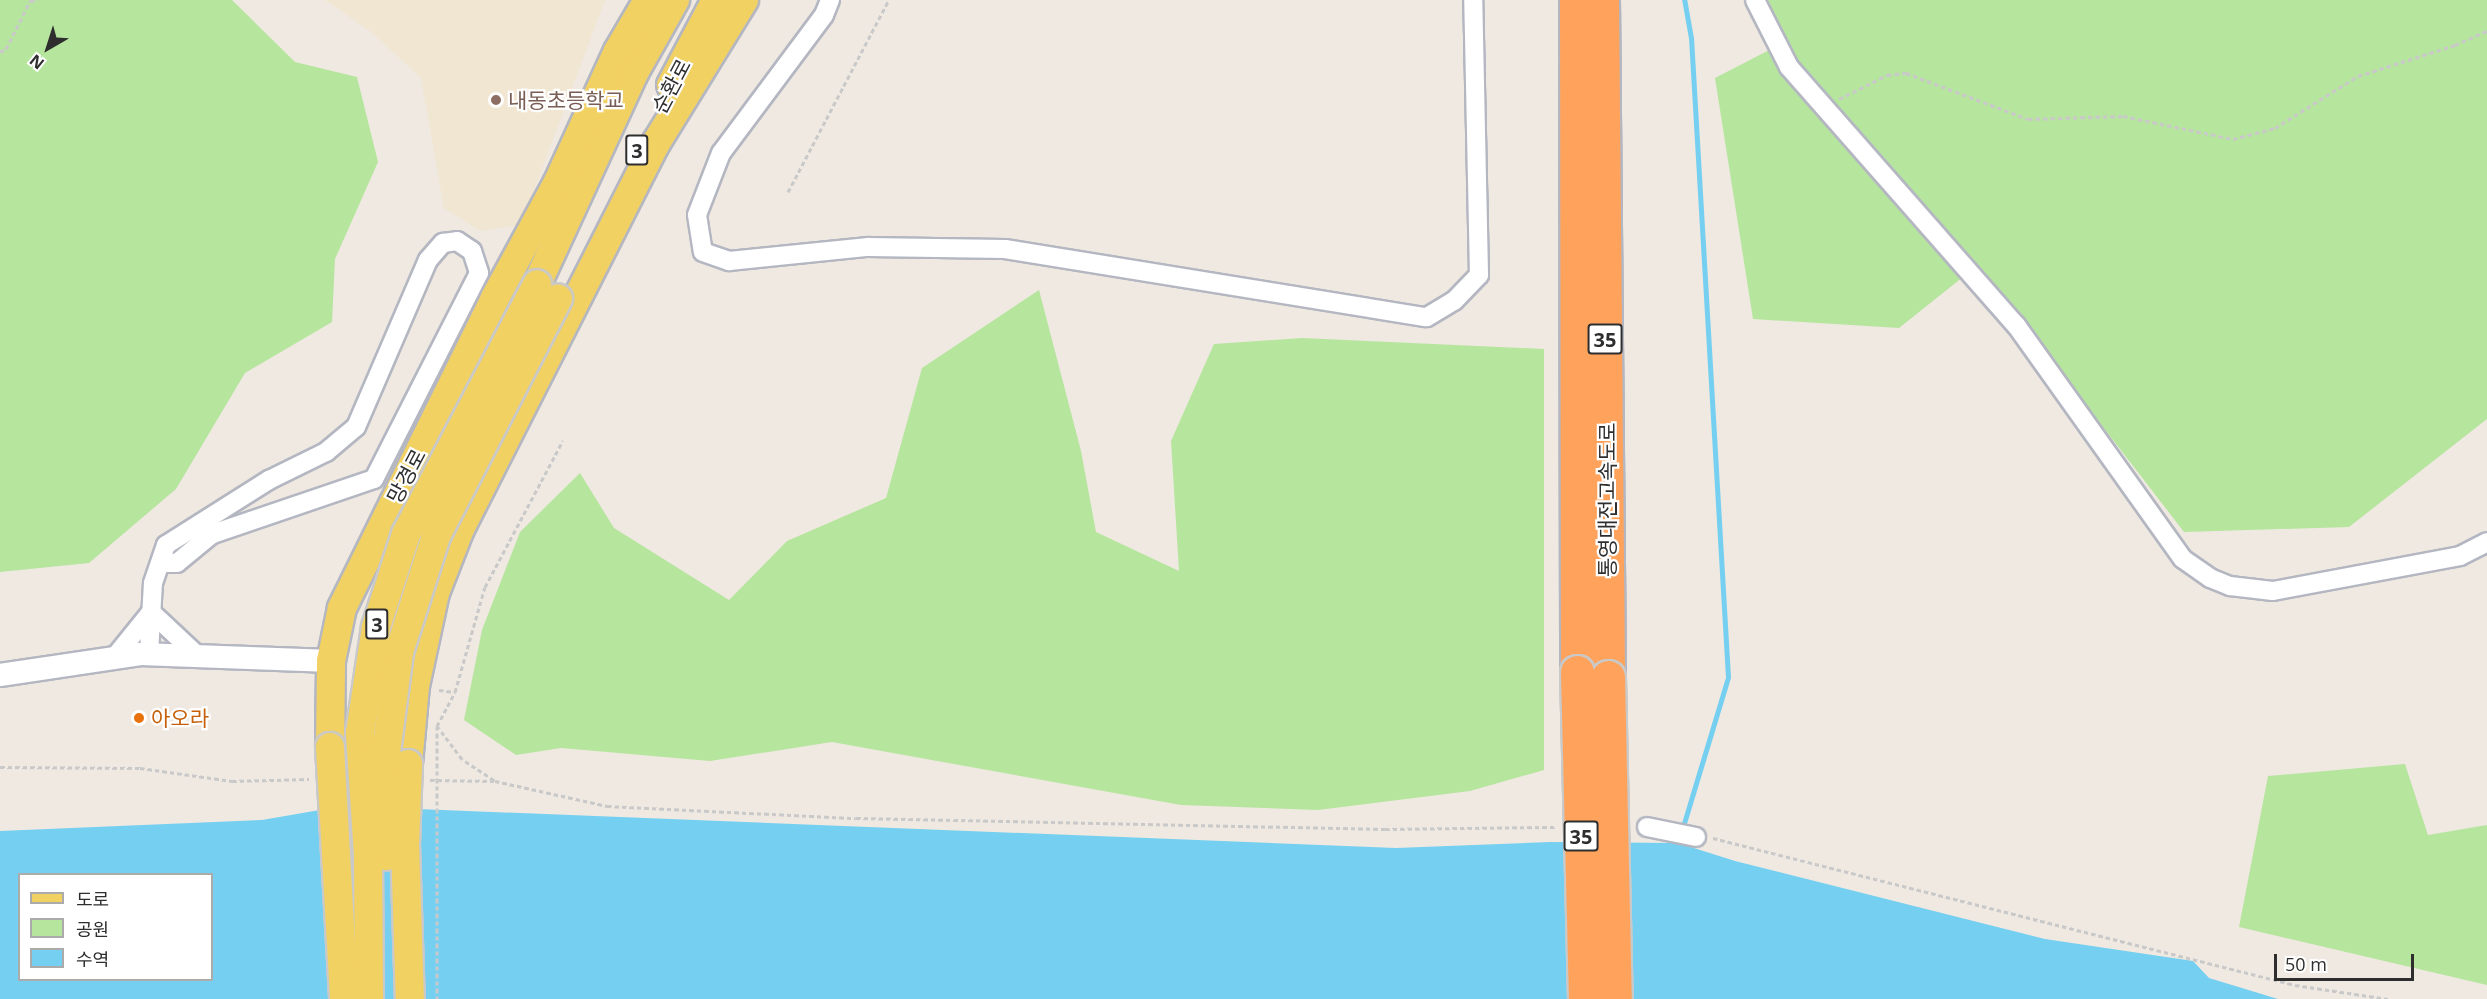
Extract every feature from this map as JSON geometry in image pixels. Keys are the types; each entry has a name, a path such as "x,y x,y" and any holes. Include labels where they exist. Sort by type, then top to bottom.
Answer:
{"highway":[{"name":"통영대전고속도로","path":"1576,0 1592,675 1615,999"},
{"name":"통영대전고속도로","path":"1585,999 1602,0"}],"main road":[{"name":"망경로","path":"344,999 330,747 331,661 342,608 368,549 557,184 618,51 648,0"},
{"name":"순환로","path":"547,292 634,73 675,0"},
{"name":"순환로","path":"547,292 716,0"},
{"path":"410,999 405,844 413,772 415,686 435,593 460,529 656,143 744,0"},
{"name":"3","path":"369,999 368,855 360,733 376,627 406,534 547,292"},
{"name":"3","path":"389,999 384,768 399,652 436,536 547,292"},
{"path":"331,661 415,686"}],"street":[{"path":"830,0 824,15 721,153 697,215 703,252 729,261 868,248 1005,249 1428,317 1454,301 1479,275 1473,0"},
{"path":"1755,0 1789,67 2016,325 2183,559 2210,578 2230,586 2273,591 2460,556 2487,542"},
{"path":"149,654 153,583 166,545 183,532 269,480 326,452 356,427 428,260 443,243 457,241 472,251 479,273 374,479 212,534 177,563 161,563"},
{"path":"151,612 198,656"},
{"path":"114,658 151,612"},
{"path":"0,675 149,654 331,661"},
{"path":"1647,827 1696,837"}],"path":[{"path":"0,52 6,49 30,0 38,0"},
{"path":"788,192 889,0"},
{"path":"1815,97 1830,102 1855,94 1887,75 1906,72 2019,117 2061,121 2123,116 2233,139 2275,128 2358,76 2455,45 2487,31"},
{"path":"437,999 437,726 455,692 485,587 563,440"},
{"path":"437,726 462,759 495,781"},
{"path":"0,767 140,768 232,781 314,779"},
{"path":"413,772 495,781 607,806 856,818 1374,828 1564,827"},
{"path":"1696,837 2010,910 2295,985 2388,999"}],"shaded area":[{"name":"내동초등학교","path":"325,0 605,0 521,225 480,231 444,208 421,78 370,31"}],"green space":[{"path":"0,0 232,0 295,62 357,77 378,162 335,259 332,322 245,373 176,489 89,563 0,572"},
{"path":"1768,0 2487,0 2487,419 2349,527 2184,532 1978,265 1899,328 1753,319 1715,78 1783,43"},
{"path":"1039,290 1081,451 1096,532 1179,571 1171,441 1214,344 1302,338 1544,349 1544,770 1470,791 1318,810 1181,805 832,742 710,761 561,748 516,755 464,720 482,630 520,532 580,473 614,528 729,600 787,541 886,498 922,368"},
{"path":"2405,764 2428,835 2487,825 2487,985 2239,927 2268,776"}],"water":[{"path":"343,806 1396,848 1550,842 1678,843 1735,861 2045,939 2193,961 2209,978 2278,999 0,999 0,831 262,820"}],"waterway":[{"path":"1678,843 1728,677 1691,38 1684,0"}],"place":[{"name":"내동초등학교","path":"496,100"},
{"name":"아오라","path":"139,718"}]}
